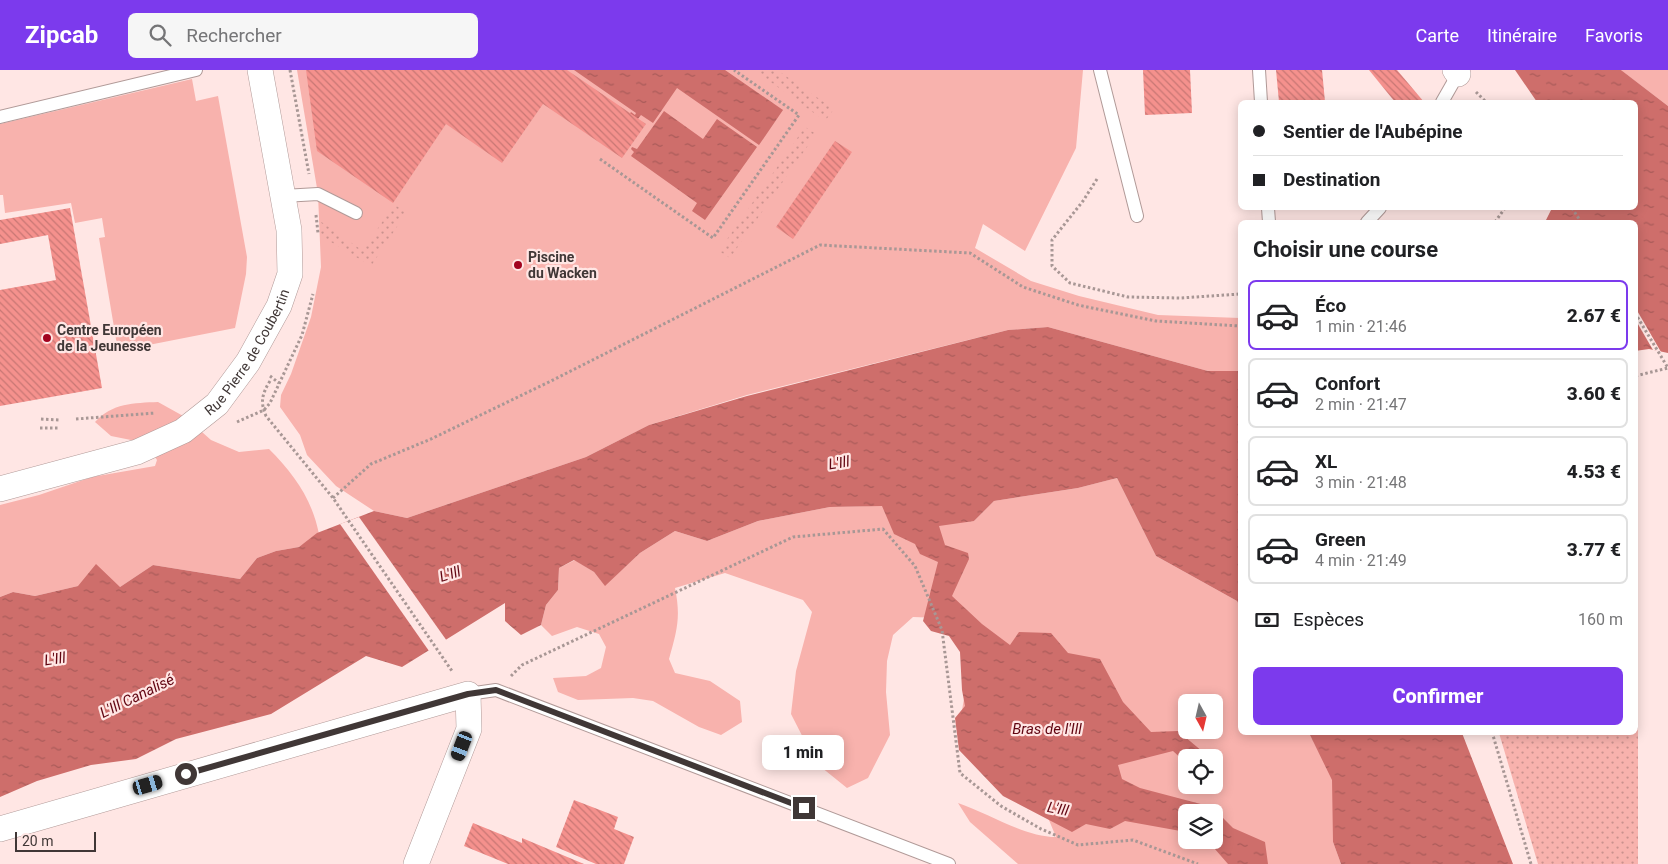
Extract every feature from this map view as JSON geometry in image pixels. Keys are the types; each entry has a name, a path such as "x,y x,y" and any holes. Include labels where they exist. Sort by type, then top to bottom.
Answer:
{"street":[{"name":"Rue Pierre de Coubertin","path":"0,489 84,459 137,452 183,431 217,404 248,362 280,306 290,274 289,230 260,70"},
{"path":"0,829 462,684 469,729 416,864"}],"lane":[{"path":"0,117 196,70"},
{"path":"1100,70 1137,216"},
{"path":"1259,70 1262,100"},
{"path":"1443,100 1456,72"},
{"path":"283,196 318,194 356,213"},
{"path":"1369,220 1378,210"},
{"path":"462,684 496,690 948,864"}],"path":[{"path":"600,160 713,238 799,115 734,70"},
{"path":"1097,179 1052,240 1052,266 1070,284 1128,297 1180,298 1238,294"},
{"path":"333,498 371,464 431,439 551,381 820,245 970,253 1023,287 1078,305 1156,321 1238,326"},
{"path":"1638,318 1668,368 1638,375"},
{"path":"264,410 333,498 462,684"},
{"path":"41,419 60,420"},
{"path":"40,428 59,428"},
{"path":"496,690 522,665 793,537 884,529 915,566 942,630 960,773 1001,806 1041,829 1078,844 1133,840 1198,864"},
{"path":"1493,735 1531,864"}],"shaded area":[{"name":"Piscine du Wacken","path":"297,70 1083,70 1076,148 1025,251 983,224 975,248 1031,281 1079,296 1158,315 1238,318 1238,371 1208,371 1048,327 1008,330 747,395 649,425 586,457 407,518 374,511 336,486 307,455 300,435 280,407 281,395 291,374 311,317 321,267 318,194"},
{"path":"754,70 777,70 834,109 825,121"},
{"path":"1668,70 1668,106 1622,71"},
{"path":"192,79 196,101 218,96 247,257 246,274 235,328 118,351 99,238 105,237 102,218 75,223 71,203 5,213 3,195 0,195 0,124"},
{"path":"805,127 816,134 730,258 719,251"},
{"path":"394,204 406,213 371,266 321,236 320,221 363,251"},
{"path":"158,402 185,417 211,440 239,452 269,449 294,478 307,498 319,534 299,547 276,551 257,558 240,579 153,565 120,587 78,586 35,596 13,592 0,597 0,505 39,495 92,477 155,466 157,460 146,443 111,436 95,422 109,411 124,405"},
{"path":"1117,478 1156,556 1237,601 1238,735 1310,735 1333,780 1333,842 1341,864 1018,864 970,822 958,803 1020,829 1044,836 1056,837 1044,808 958,734 970,663 941,618 913,617 893,635 887,661 886,692 890,735 868,778 847,788 816,763 791,714 796,671 812,612 803,600 725,573 675,588 678,607 677,624 669,659 675,673 710,681 740,701 742,722 721,735 699,727 653,701 633,698 578,700 558,692 553,678 586,676 601,668 606,647 599,634 577,627 552,636 541,625 546,605 558,590 559,568 575,560 594,572 605,585 640,553 675,531 707,541 758,521 830,507 910,505 974,521 994,501 1078,488"},
{"path":"1500,735 1638,735 1638,864 1538,864"}],"water":[{"path":"574,70 725,70 783,110 759,145 677,88 653,123 641,115 637,120 629,115 631,112 635,115 636,113"},
{"path":"1515,70 1621,70 1668,106 1668,353 1649,349 1638,351 1638,220 1546,220 1551,210 1638,210 1638,100 1536,100"},
{"path":"664,111 703,139 717,119 757,147 705,220 692,211 697,203 631,156 634,152 631,149 632,147 637,149"},
{"path":"1048,327 1208,371 1238,371 1238,603 1156,556 1117,478 1078,488 994,501 974,521 939,526 945,545 968,553 969,559 952,596 982,624 1010,645 1019,632 1051,633 1068,653 1100,659 1123,702 1151,732 1178,731 1178,739 1188,739 1199,749 1178,749 1178,756 1173,751 1118,765 1122,779 1140,788 1201,804 1178,804 1178,831 1125,821 1110,829 1086,824 1072,832 1003,796 959,750 955,718 965,706 962,690 960,652 949,636 931,631 923,621 938,562 920,554 915,544 894,534 882,506 830,507 758,521 707,541 675,531 640,553 605,586 594,572 574,560 559,568 558,590 546,605 541,625 521,635 505,621 505,603 402,667 366,656 271,714 176,739 136,759 91,765 37,781 0,797 0,597 13,592 35,596 78,586 96,564 120,587 153,565 240,579 257,558 276,551 299,547 317,533 374,511 407,518 586,457 649,425 747,396 1008,330"},
{"path":"1310,735 1463,735 1513,864 1341,864 1333,842 1332,780"},
{"path":"1223,818 1233,828 1265,842 1268,864 1228,864 1215,849 1223,849"}],"pier":[{"path":"1638,312 1661,352 1653,350 1638,324"},
{"path":"359,517 447,641 429,651 340,524"}],"building":[{"path":"306,70 567,70 646,124 622,158 543,104 502,163 446,124 393,203 317,151"},
{"path":"1143,70 1190,70 1192,113 1145,115"},
{"path":"1276,70 1322,70 1325,100 1279,100"},
{"path":"1369,70 1397,70 1422,100 1393,100"},
{"path":"835,141 852,152 793,239 776,227"},
{"name":"Centre Européen de la Jeunesse","path":"70,208 102,388 0,406 0,290 56,280 48,235 0,244 0,220"},
{"path":"574,800 618,817 614,829 634,837 624,864 596,864 556,847"},
{"path":"473,823 522,843 522,838 584,864 508,864 464,846"}],"place":[{"name":"Piscine du Wacken","path":"518,265"},
{"name":"Centre Européen de la Jeunesse","path":"47,338"}],"route":[{"path":"186,774 468,694 496,690 804,808"}],"water label":[{"name":"L'Ill","path":"839,463"},
{"name":"L'Ill","path":"450,574"},
{"name":"L'Ill","path":"55,659"},
{"name":"L'Ill Canalisé","path":"137,696"},
{"name":"Bras de l'Ill","path":"1047,729"},
{"name":"L'Ill","path":"1058,809"}]}
